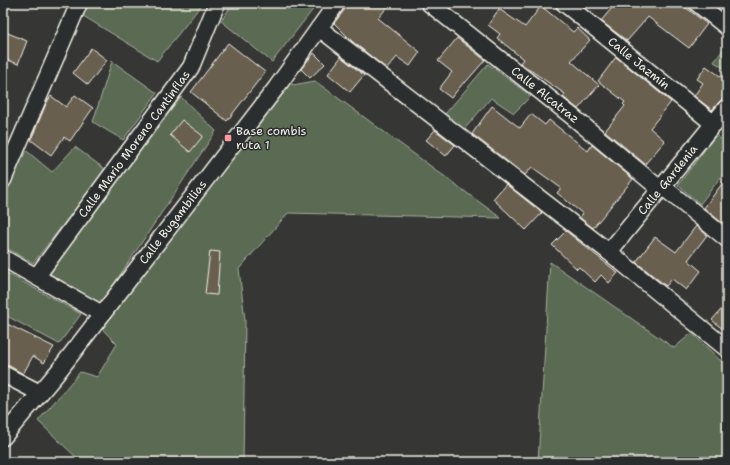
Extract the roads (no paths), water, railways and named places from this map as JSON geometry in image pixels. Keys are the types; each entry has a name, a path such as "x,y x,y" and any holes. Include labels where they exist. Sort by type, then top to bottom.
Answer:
{"street":[{"path":"3,180 79,3"},
{"name":"Calle Mario Moreno Cantinflas","path":"37,276 191,67 217,3"},
{"name":"Calle Bugambilias","path":"3,437 57,373 276,88 337,3"},
{"name":"Calle Alcatraz","path":"429,3 727,239"},
{"name":"Calle Jazmín","path":"564,3 722,117"},
{"path":"697,3 727,27"},
{"path":"319,28 609,252 727,349"},
{"name":"Calle Gardenia","path":"609,252 661,188 722,117"},
{"path":"3,258 102,314"},
{"path":"3,374 40,393"}],"place":[{"name":"Base combis ruta 1","path":"228,138"}]}
